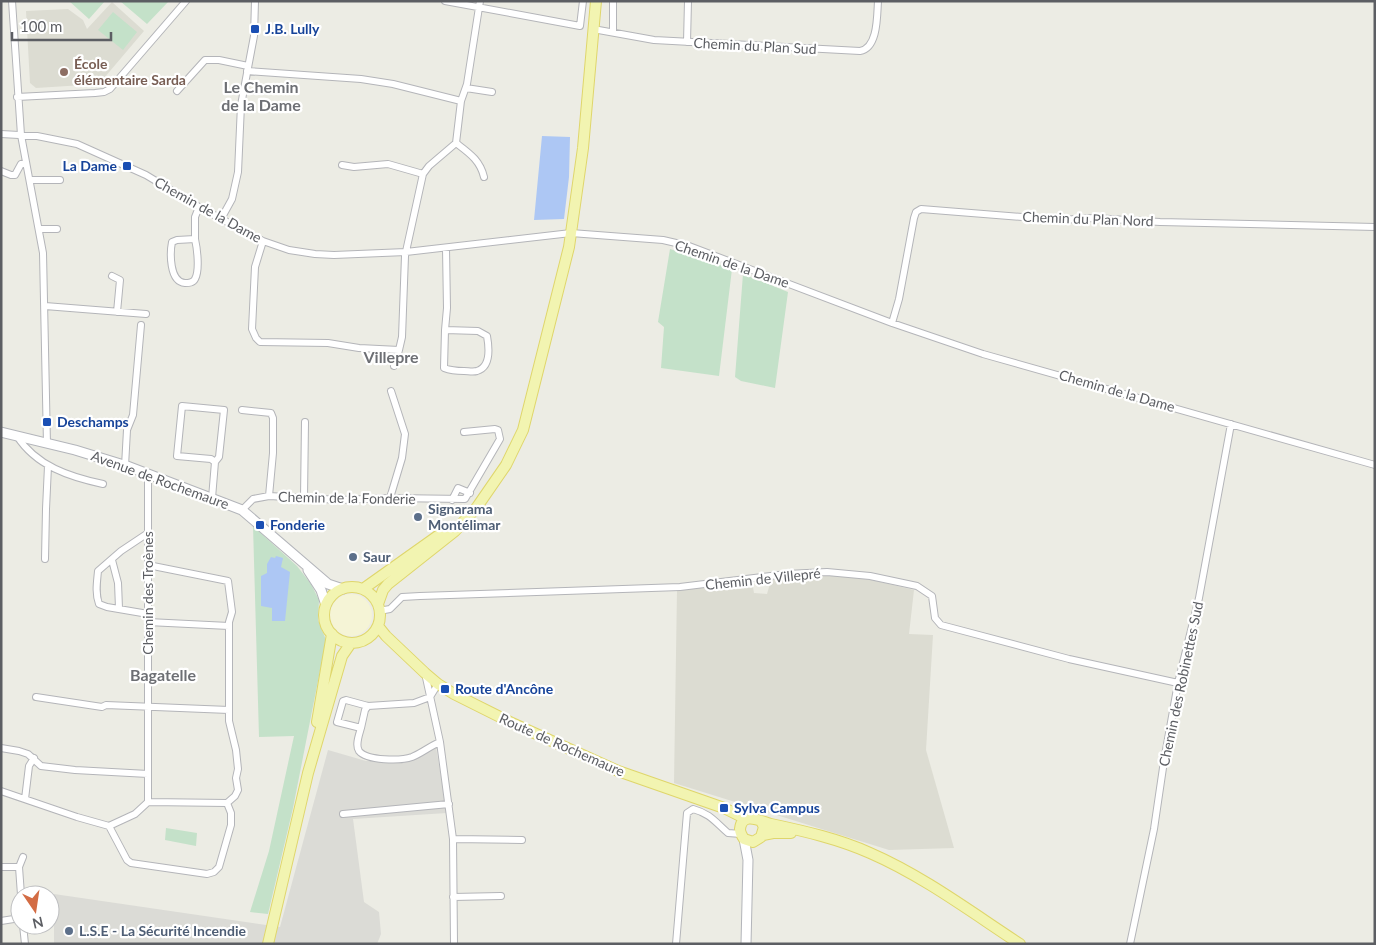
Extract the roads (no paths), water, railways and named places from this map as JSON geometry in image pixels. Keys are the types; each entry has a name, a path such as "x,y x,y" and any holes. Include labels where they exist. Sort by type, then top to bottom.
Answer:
{"main road":[{"path":"378,608 369,592 356,587 342,589 336,592 326,605 325,621 332,634 344,641 364,640 370,636 378,626 378,608 383,590 455,531 477,507 506,465 523,430 564,273 571,233 583,148 596,1"},
{"path":"363,589 477,507"},
{"name":"Route de Rochemaure","path":"378,626 386,636 438,684 505,719 618,771 707,802 743,830"},
{"path":"268,944 308,772 332,634"},
{"name":"Route de Rochemaure","path":"370,636 384,641 425,672"},
{"path":"308,772 342,656 351,642"},
{"path":"812,834 773,833 750,841 743,830 755,818 761,821 812,834 869,852 916,877 1020,944"},
{"path":"760,838 764,828 761,821"}],"street":[{"path":"12,1 21,135 44,253 47,444"},
{"path":"18,97 95,94 110,89 186,1"},
{"path":"221,219 232,199 236,186 240,105 254,36 256,1"},
{"path":"445,1 480,5 580,26 583,1"},
{"path":"613,1 613,32"},
{"path":"687,42 688,1"},
{"name":"Chemin du Plan Sud","path":"593,29 654,40 865,50 870,46 874,34 878,1"},
{"path":"394,366 402,338 406,252 423,174 428,166 456,143 461,101 466,88 480,5"},
{"path":"177,91 204,60 220,60 247,69 361,79 393,84 461,101"},
{"path":"466,88 492,92"},
{"name":"Chemin de la Dame","path":"1,134 57,139 77,144 146,175 199,207 263,241 289,250 315,254 406,252 571,233 663,240 689,246 892,323 983,354 1375,465"},
{"path":"456,143 476,158 484,177"},
{"path":"1,171 11,175 15,174 21,164 26,163"},
{"path":"342,165 354,167 388,164 423,174"},
{"path":"30,180 60,180"},
{"path":"195,239 172,242 170,261 177,279 181,283 194,281 196,277 198,252 195,239 195,218 199,207"},
{"name":"Chemin du Plan Nord","path":"892,323 899,299 914,218 916,212 921,209 1060,220 1094,218 1160,222 1375,227"},
{"path":"39,229 57,229"},
{"path":"263,241 255,268 252,329 260,342 269,344 328,343 359,348 399,350"},
{"path":"445,330 478,331 487,336 489,345 488,361 483,367 477,371 452,372 444,368 445,330 447,308 446,248"},
{"path":"112,276 120,280 117,312"},
{"path":"46,306 146,314"},
{"path":"124,466 127,430 133,415 140,325"},
{"path":"390,498 402,458 405,434 391,391"},
{"path":"212,498 215,462 219,457 224,410 182,406 177,456 211,459 215,462"},
{"path":"242,410 264,411 271,413 273,418 269,496"},
{"path":"304,498 306,422"},
{"name":"Chemin des Robinettes Sud","path":"1130,944 1154,829 1178,683 1199,598 1231,424"},
{"path":"452,500 458,488 470,493 500,439 498,430 464,432"},
{"name":"Avenue de Rochemaure","path":"1,432 75,450 148,474 242,510 328,584 342,589"},
{"path":"17,436 24,446 48,466 81,479 103,484"},
{"path":"45,559 48,466"},
{"name":"Chemin des Troènes","path":"148,474 148,802"},
{"name":"Chemin de la Fonderie","path":"242,510 253,499 269,496 340,500 390,498 452,500 465,499 470,493"},
{"path":"148,533 121,551 98,571 97,597 99,604 107,607 148,614"},
{"path":"112,560 118,583 119,608"},
{"name":"Avenue de Rochemaure","path":"302,562 321,590 326,605"},
{"path":"1,791 109,826 135,814 148,802 227,803 235,796 238,790 236,750 229,721 229,626 232,612 228,581 148,565"},
{"name":"Chemin de Villepré","path":"378,608 390,609 402,597 680,587 787,574 827,572 870,576 917,586 926,590 932,596 935,618 941,625 1069,658 1178,683"},
{"path":"148,622 229,626"},
{"path":"425,672 440,742 453,839 454,944"},
{"path":"361,728 337,722 343,701 346,700 368,706 404,705 430,697 438,684"},
{"path":"36,697 102,707 106,705 229,710"},
{"path":"368,706 365,710 357,744 359,751 366,756 377,759 413,757 440,742"},
{"path":"1,748 19,751 34,758 41,766 148,774"},
{"path":"25,799 29,766 34,758"},
{"path":"109,826 127,860 131,863 207,874 214,872 220,867 231,825 232,814 227,803"},
{"path":"343,814 448,804"},
{"path":"676,944 686,813 693,809 704,812 728,833 743,830 748,860 746,944"},
{"path":"748,860 760,838"},
{"path":"453,839 522,840"},
{"path":"20,885 19,867 23,857"},
{"path":"1,867 19,867"},
{"path":"453,897 501,896"}],"water":[{"path":"542,136 570,137 569,177 564,219 534,220"},
{"path":"276,556 283,558 281,567 290,572 285,621 272,621 272,608 261,606 261,576 267,573 267,564 271,557 275,558"}],"place":[{"name":"J.B. Lully","path":"255,29"},
{"name":"École élémentaire Sarda","path":"64,72"},
{"name":"La Dame","path":"127,166"},
{"name":"Deschamps","path":"47,422"},
{"name":"Signarama Montélimar","path":"418,517"},
{"name":"Fonderie","path":"260,525"},
{"name":"Saur","path":"353,557"},
{"name":"Route d'Ancône","path":"445,689"},
{"name":"Sylva Campus","path":"724,808"},
{"name":"L.S.E - La Sécurité Incendie","path":"69,931"}],"district":[{"name":"Le Chemin de la Dame","path":"261,96"},
{"name":"Villepre","path":"391,357"},
{"name":"Bagatelle","path":"163,675"}]}
